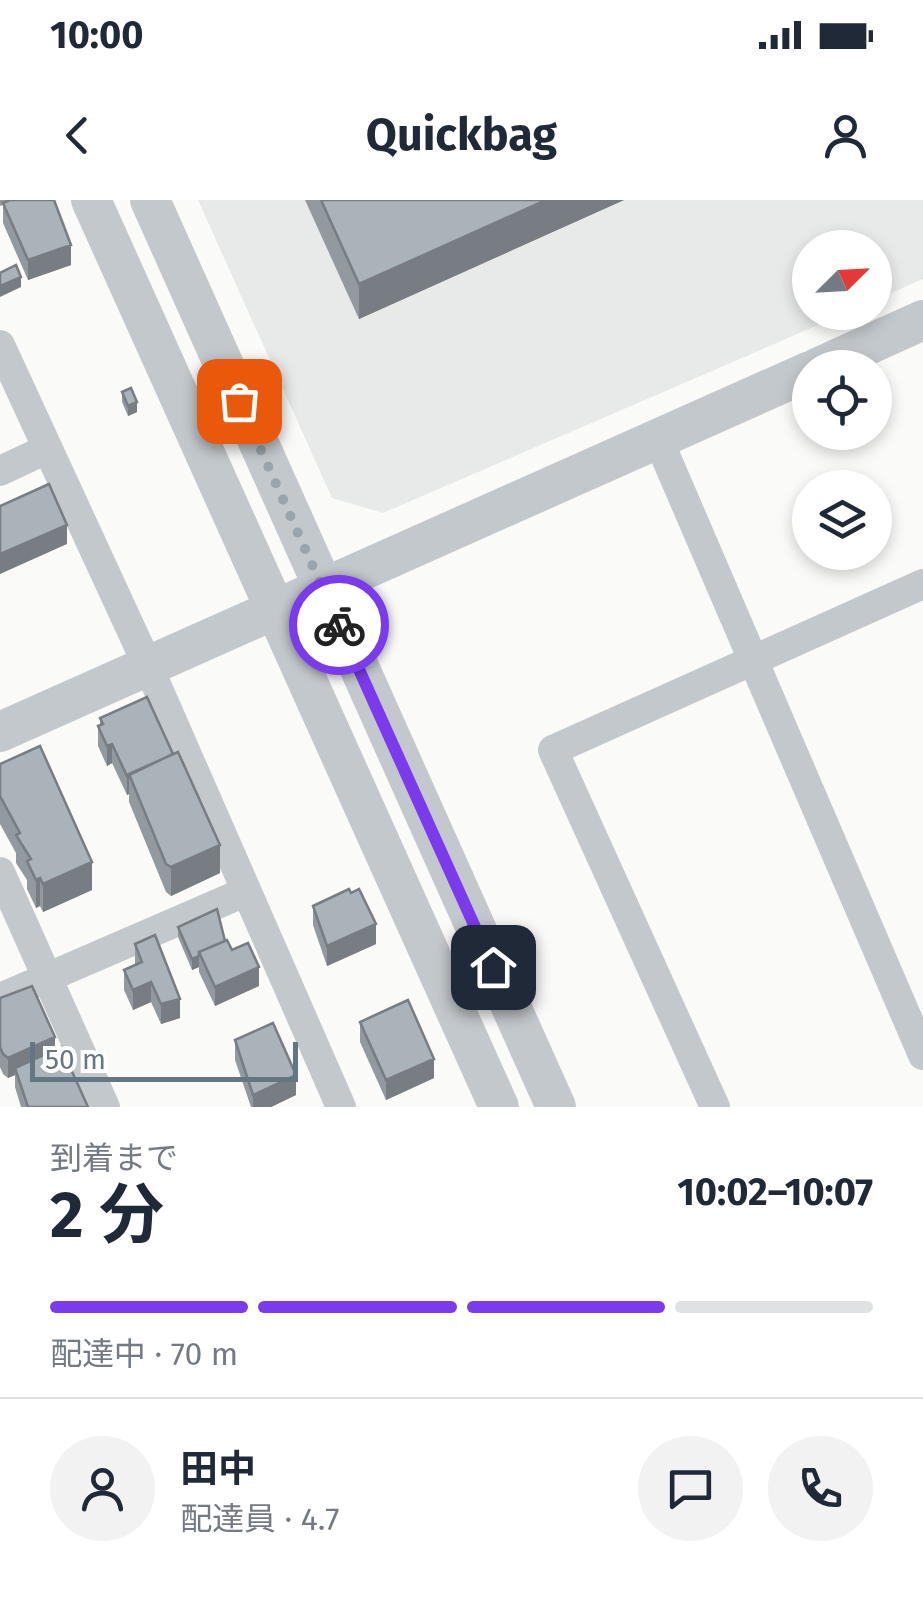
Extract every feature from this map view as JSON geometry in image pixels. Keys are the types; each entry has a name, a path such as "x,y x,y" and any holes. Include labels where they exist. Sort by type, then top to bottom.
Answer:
{"street":[{"path":"92,200 499,1107"},
{"path":"150,200 556,1107"},
{"path":"857,350 923,320"},
{"path":"0,345 148,666 341,1107"},
{"path":"0,732 792,379"},
{"path":"658,439 923,1055"},
{"path":"0,470 47,449"},
{"path":"715,1107 553,750 923,584"},
{"path":"0,872 105,1107"},
{"path":"0,998 245,892"}],"shaded area":[{"path":"198,200 923,200 923,279 892,293 892,230 792,230 792,330 807,330 383,513 332,498"}],"building":[{"path":"54,200 71,245 28,260 3,203"},
{"path":"321,200 546,200 359,284"},
{"path":"16,265 21,277 0,286 0,273"},
{"path":"131,388 137,402 128,406 122,392"},
{"path":"49,484 67,525 0,554 0,506"},
{"path":"147,697 173,754 127,776 112,744 107,746 98,726 103,724 100,718"},
{"path":"40,746 92,862 43,884 40,878 36,880 27,861 31,859 16,835 20,833 0,796 0,764"},
{"path":"178,752 220,845 171,867 166,864 129,774"},
{"path":"349,889 351,893 359,889 376,924 327,946 313,906"},
{"path":"217,909 225,941 192,959 178,927"},
{"path":"155,935 180,999 161,1004 151,982 133,990 124,970 142,962 135,944"},
{"path":"227,940 232,950 248,943 259,967 215,987 199,952"},
{"path":"32,986 55,1037 8,1058 0,1047 0,998"},
{"path":"408,1000 434,1059 386,1080 360,1022"},
{"path":"273,1023 296,1075 253,1095 235,1040"},
{"path":"61,1047 88,1107 28,1107 15,1068"}],"way so far":[{"path":"239,401 339,625"}],"route":[{"path":"339,625 493,967"}]}
